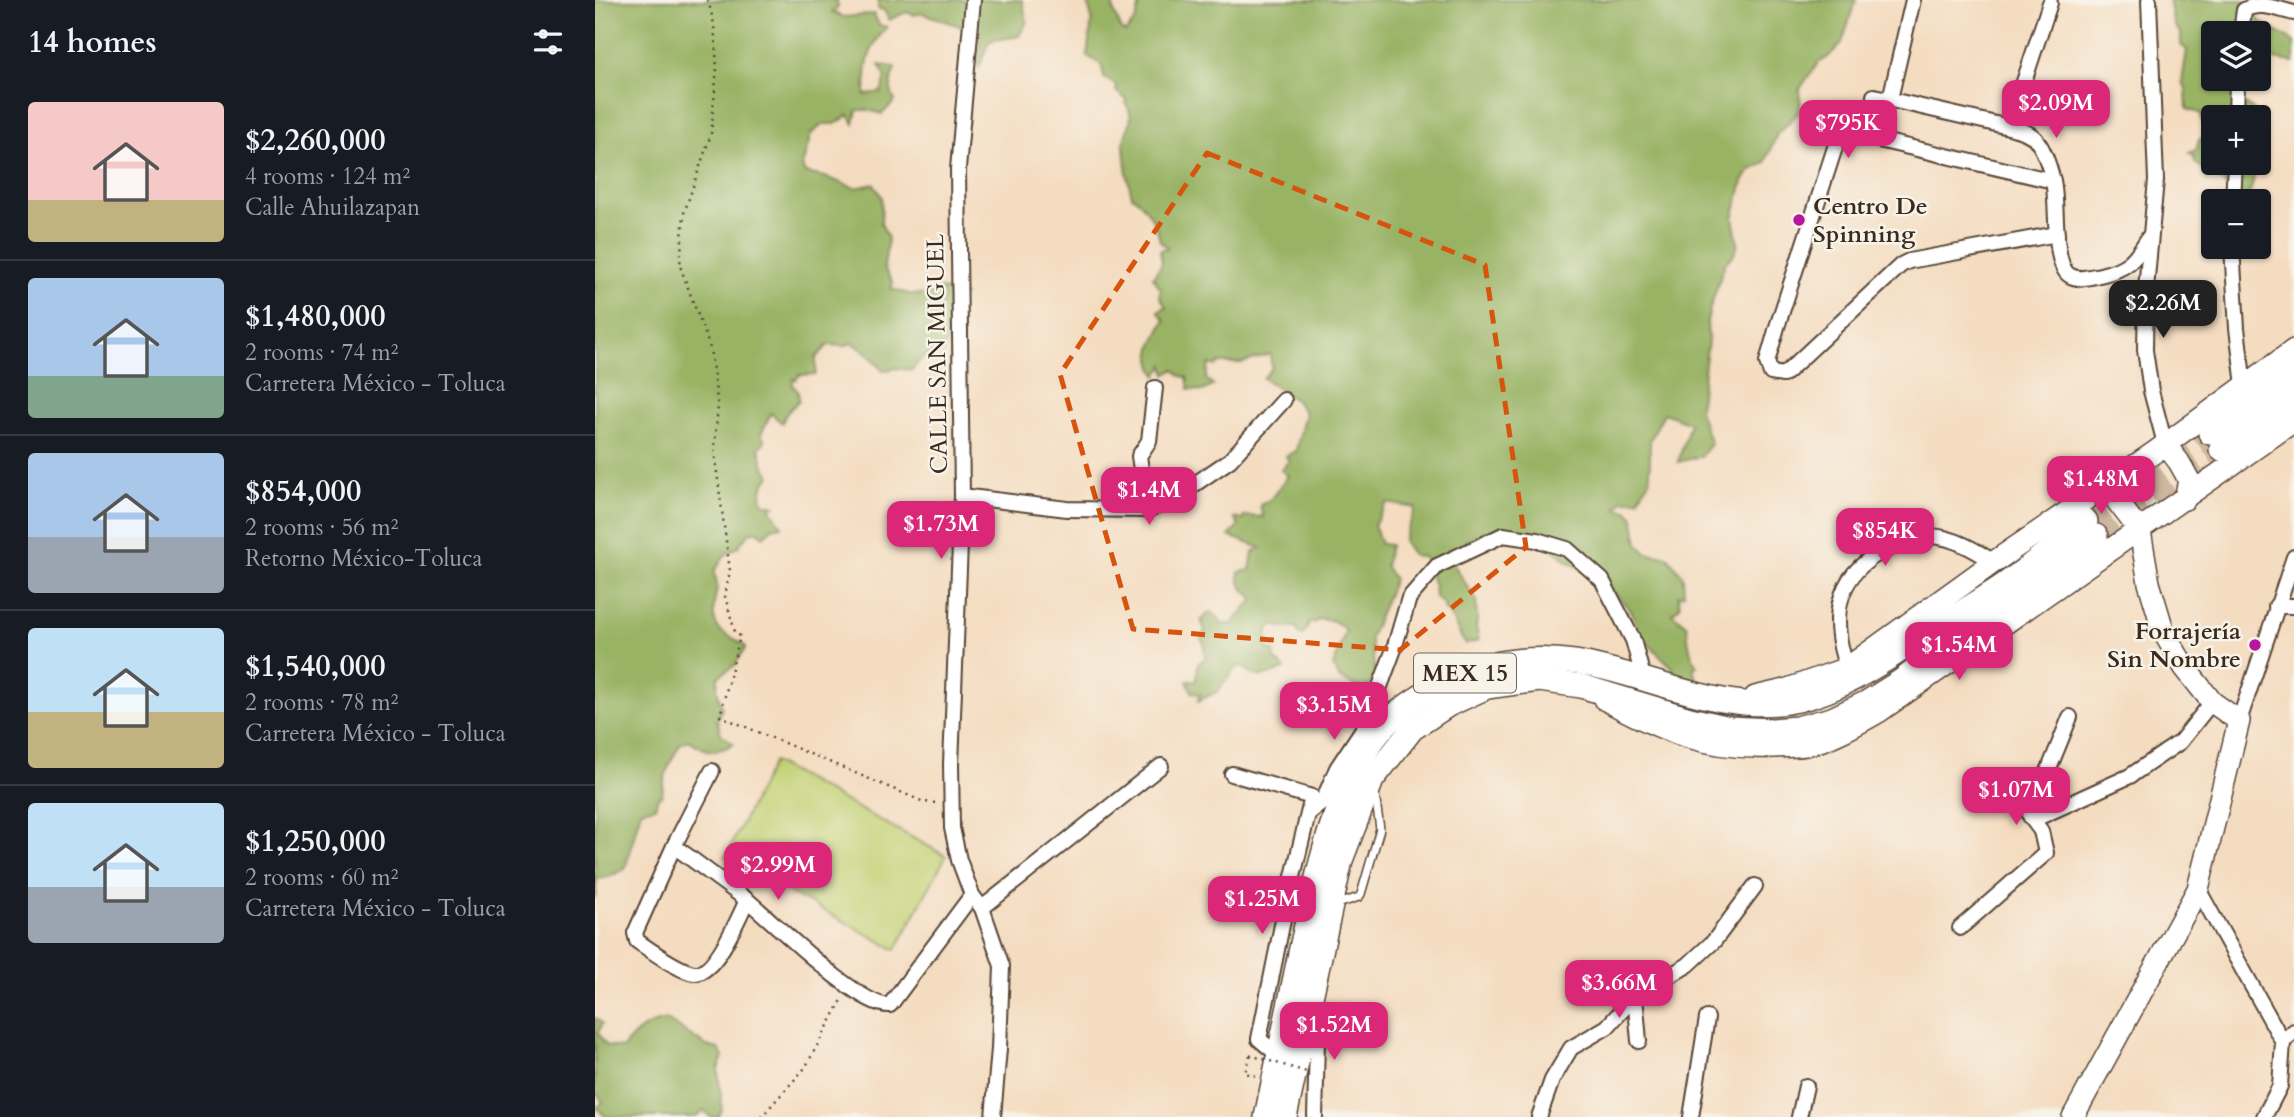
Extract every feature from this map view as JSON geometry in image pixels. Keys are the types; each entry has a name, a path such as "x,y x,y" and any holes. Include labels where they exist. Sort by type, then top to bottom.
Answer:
{"main road":[{"path":"2294,373 2215,441 2294,397"},
{"name":"MEX 15","path":"1266,1117 1315,883 1346,786 1373,740 1392,717 1413,701 1469,671 1529,659 1574,662 1643,677 1733,702 1763,705 1797,700 1853,680 2091,528 1901,681 1866,703 1832,719 1797,728 1738,729 1690,719 1581,686 1539,680 1487,687 1460,698 1412,729 1372,780 1341,860 1285,1117"}],"street":[{"name":"CALLE SAN MIGUEL","path":"973,0 958,169 962,496 952,710 952,828 959,860 972,895 982,908 1002,967 993,1117"},
{"path":"1890,99 1913,0"},
{"path":"2149,0 2156,160 2145,350 2151,391 2165,444 2179,461 2189,480 2185,499"},
{"path":"2009,127 2050,3"},
{"path":"2243,21 2244,10 2250,6 2259,5 2294,13"},
{"path":"1874,96 2025,131 2037,140 2053,181 2057,234 2065,271 2070,275 2085,278 2125,267 2136,257 2150,236"},
{"path":"2053,181 1849,133 1839,135 1784,301 1768,369 1778,375 1790,370 1901,265 1909,261 2057,234"},
{"path":"2233,259 2244,386"},
{"path":"1733,702 1785,690 1847,668 2294,350"},
{"path":"1147,510 1139,456 1149,441 1155,388"},
{"path":"962,496 1067,509 1147,510 1173,499 1230,460 1284,400"},
{"path":"1581,686 1646,722 1703,743 1743,748 1805,745 1848,729 1880,711 2294,421"},
{"path":"2116,478 2117,501 2140,531 2149,583 2164,633 2185,668 2212,702 2239,721"},
{"path":"1308,813 1322,803 1337,768 1366,724 1394,649 1409,598 1437,566 1503,535 1537,540 1567,549 1602,580 1633,640 1643,677"},
{"path":"1847,668 1839,646 1837,607 1855,570 1873,555 1907,541 1929,536 1972,548 1994,562"},
{"path":"2073,1117 2197,889 2239,721 2294,557"},
{"path":"2276,606 2294,606"},
{"path":"2033,820 2130,776 2180,742 2212,702"},
{"path":"1960,928 2046,853 2041,831 2030,816 2070,717"},
{"path":"982,908 1161,766"},
{"path":"712,771 674,846 635,933 637,941 687,971 694,973 708,970 747,900"},
{"path":"1232,774 1312,797 1285,910 1259,1039 1278,1055"},
{"path":"674,846 747,900 848,987 875,1003 890,1005 972,895"},
{"path":"1539,1117 1552,1080 1571,1048 1607,1027 1635,996 1688,965 1714,941 1755,886"},
{"path":"2197,889 2283,1042 2280,1086 2264,1117"},
{"path":"1635,996 1639,1041"},
{"path":"1309,1011 1317,1043 1315,1117"},
{"path":"1691,1117 1707,1018"},
{"path":"2283,1042 2294,1031"},
{"path":"1798,1117 1806,1086"}],"path":[{"path":"708,0 714,23 717,68 712,134 684,213 680,267 710,348 718,407 714,450 730,571 725,596 736,632 740,636 720,716 924,802 952,805"},
{"path":"761,1117 805,1068 848,987"},
{"path":"1273,1081 1245,1073 1250,1055 1310,1073"}],"highlighted area":[{"path":"1207,153 1485,265 1526,547 1400,650 1133,629 1060,374"}],"green space":[{"path":"595,0 837,0 838,8 832,12 844,17 874,14 879,25 887,27 871,51 865,95 881,92 886,77 879,65 895,67 891,88 895,101 882,114 857,110 854,124 849,115 835,124 823,124 811,134 802,166 805,173 855,188 874,184 882,197 881,223 888,239 884,268 893,283 891,289 925,295 940,289 964,295 952,307 952,330 943,352 938,350 921,359 912,370 896,368 883,371 855,345 828,345 816,358 816,374 799,375 796,380 793,379 799,400 786,414 782,423 771,413 761,434 765,441 759,448 763,464 770,475 763,486 761,496 763,503 775,506 770,508 782,526 772,528 763,536 758,531 749,533 737,548 726,554 714,572 717,586 713,611 715,622 722,632 746,647 735,665 718,677 717,689 722,708 717,719 721,734 734,744 711,751 689,740 681,743 668,768 662,795 658,797 655,807 641,810 625,869 597,879 595,898"},
{"path":"878,0 1022,0 1027,21 1019,36 989,41 979,68 975,53 981,45 969,29 922,13 914,15 906,12 889,20 884,10 878,9"},
{"path":"1087,0 1112,0 1122,31 1126,32 1136,19 1141,0 1856,0 1842,43 1818,63 1799,90 1801,104 1798,113 1777,134 1765,163 1751,170 1743,181 1733,218 1738,244 1734,254 1725,263 1707,322 1708,340 1699,410 1711,444 1701,456 1678,462 1690,423 1664,413 1650,440 1650,479 1638,500 1623,500 1616,508 1627,510 1633,516 1638,543 1646,553 1667,556 1683,576 1684,594 1678,595 1680,606 1672,613 1687,626 1688,642 1697,666 1693,669 1697,679 1677,677 1672,667 1640,636 1632,612 1609,587 1537,537 1504,526 1477,536 1454,549 1454,565 1476,600 1479,640 1466,644 1444,609 1445,606 1435,597 1429,571 1435,570 1423,557 1414,556 1403,541 1416,508 1387,503 1374,525 1381,544 1390,545 1385,566 1394,579 1370,638 1375,671 1367,691 1340,679 1333,666 1346,630 1334,621 1320,619 1314,623 1310,622 1304,634 1300,635 1296,627 1283,628 1274,625 1268,629 1268,650 1274,651 1275,659 1285,669 1258,676 1242,666 1236,668 1217,692 1198,701 1200,694 1192,692 1187,681 1196,681 1198,664 1205,658 1204,643 1201,639 1205,631 1201,620 1210,612 1218,617 1221,624 1232,624 1254,599 1241,584 1239,572 1250,570 1253,552 1261,548 1229,536 1239,525 1234,518 1243,520 1244,516 1263,517 1260,505 1270,500 1288,476 1281,470 1289,461 1286,456 1296,451 1305,413 1295,400 1263,378 1272,368 1270,354 1242,363 1220,363 1216,366 1209,364 1206,379 1214,385 1203,391 1189,389 1187,377 1181,376 1174,369 1166,375 1164,365 1157,376 1151,354 1154,341 1165,320 1158,311 1166,307 1159,295 1161,289 1153,277 1162,263 1160,250 1168,248 1160,241 1147,210 1132,196 1124,146 1131,116 1127,100 1116,91 1117,86 1104,78 1102,65 1087,56 1092,19"},
{"path":"2169,0 2244,0 2260,21 2201,21 2201,91 2244,91 2242,102 2246,105 2201,105 2201,114 2187,109 2186,89 2182,82 2187,50 2181,45 2181,34 2174,24"},
{"path":"2271,28 2294,42 2294,62 2271,59"},
{"path":"2201,139 2201,167 2189,153 2196,150"},
{"path":"2213,175 2254,175 2251,189 2227,189"},
{"path":"773,762 946,856 896,950 725,857"},
{"path":"595,1018 602,1023 598,1033 607,1046 623,1048 642,1029 667,1020 707,1046 719,1049 723,1057 718,1069 722,1109 717,1117 710,1117 704,1110 696,1117 606,1117 597,1108 603,1102 595,1094"}],"tunnel":[{"path":"2086,521 2210,433"},
{"path":"2096,536 2221,449"}],"place":[{"name":"Centro De Spinning","path":"1799,220"},
{"name":"Forrajería Sin Nombre","path":"2255,645"}]}
